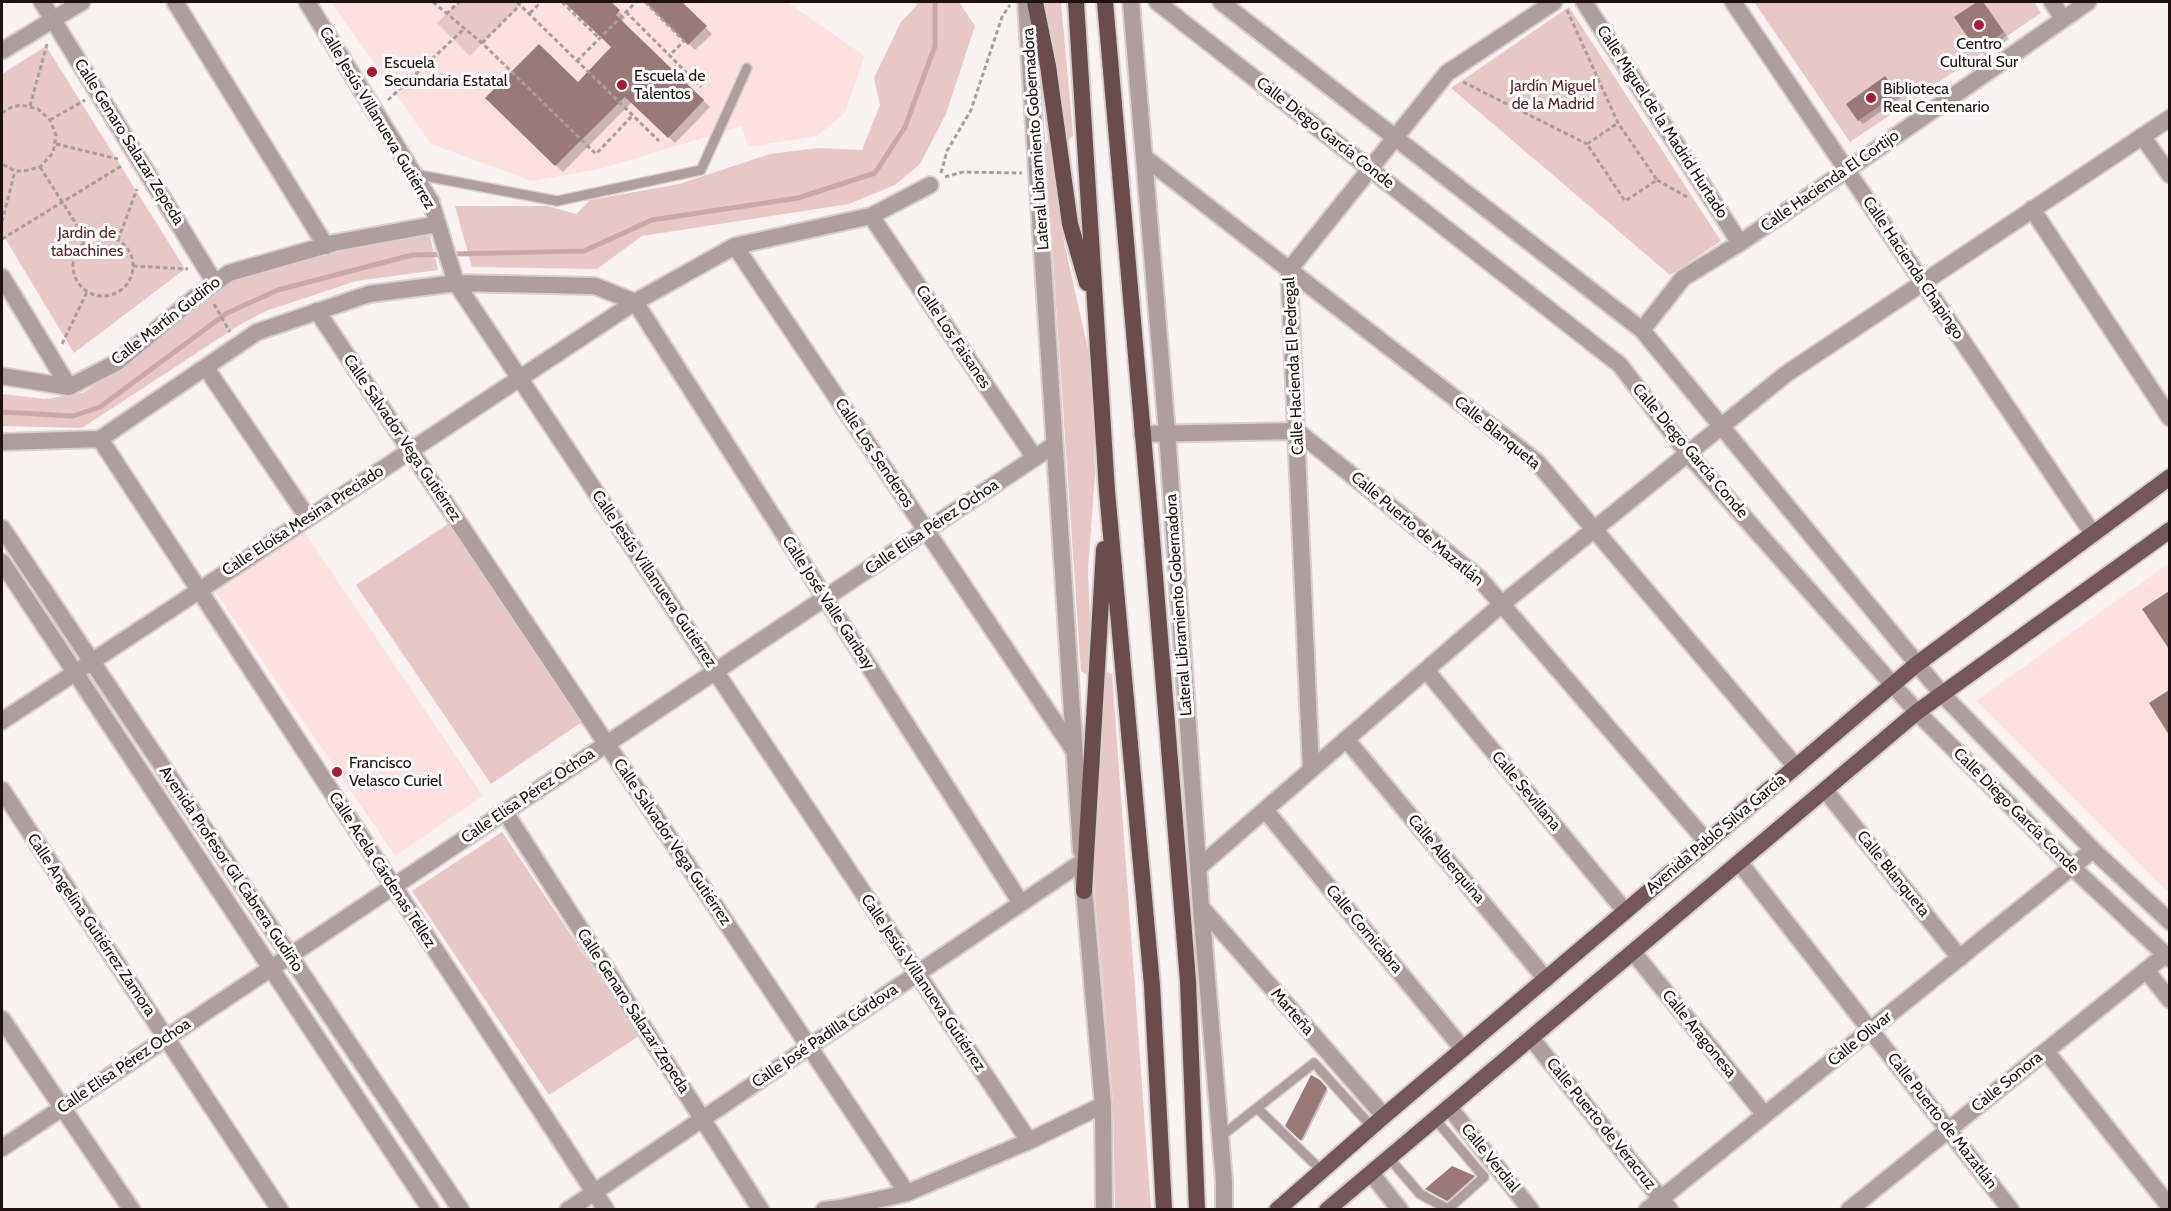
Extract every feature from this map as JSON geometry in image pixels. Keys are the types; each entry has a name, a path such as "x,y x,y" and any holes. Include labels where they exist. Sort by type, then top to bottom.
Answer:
{"highway":[{"path":"1035,2 1048,66 1070,224 1098,321"},
{"path":"1076,2 1107,491 1152,985 1164,1209"},
{"path":"1105,2 1188,981 1197,1209"},
{"path":"1084,891 1107,491"}],"main road":[{"name":"Avenida Pablo Silva García","path":"1277,1209 1320,1170 1917,664 2169,477"},
{"path":"1327,1209 1917,712 2169,530"}],"street":[{"name":"Calle Genaro Salazar Zepeda","path":"42,2 215,283"},
{"path":"2,51 82,2"},
{"path":"175,2 326,246"},
{"name":"Calle Jesús Villanueva Gutiérrez","path":"307,2 431,202 454,276 1029,1141"},
{"name":"Lateral Libramiento Gobernadora","path":"1026,2 1039,173 1073,749 1103,1105 1104,1209"},
{"name":"Lateral Libramiento Gobernadora","path":"1131,2 1167,433 1224,1209"},
{"name":"Calle Diego García Conde","path":"1157,2 1620,365 1688,454 1917,712 2073,868 2167,957"},
{"name":"Calle Diego García Conde","path":"1221,2 1642,330 1942,694 2093,850 2169,922"},
{"name":"Calle Hacienda El Pedregal","path":"1311,770 1289,270 1447,74 1554,2"},
{"name":"Calle Miguel de la Madrid Hurtado","path":"1584,2 1740,243"},
{"name":"Calle Hacienda Chapingo","path":"1733,2 2093,534"},
{"path":"2052,2 2063,19"},
{"name":"Calle Hacienda El Cortijo","path":"1642,330 1683,278 1740,243 2088,2"},
{"path":"1198,868 1502,604 1786,374 2169,118"},
{"path":"2142,136 2169,175"},
{"name":"Calle Blanqueta","path":"1144,157 1537,462 1796,767"},
{"name":"Calle Eloísa Mesina Preciado","path":"2,721 635,302 735,246 871,216 930,185"},
{"path":"2032,209 2169,418"},
{"name":"Calle Los Faisanes","path":"871,216 1035,458"},
{"name":"Calle Martín Gudiño","path":"69,387 116,363 229,273 326,246 438,224"},
{"name":"Calle Los Senderos","path":"735,246 1073,749"},
{"path":"2,442 100,439 257,332 369,294 454,276 595,286 635,302"},
{"path":"2,277 69,387"},
{"name":"Calle José Valle Garibay","path":"635,302 1021,903"},
{"name":"Calle Salvador Vega Gutiérrez","path":"317,311 907,1193"},
{"path":"206,368 308,518"},
{"path":"2,376 69,387"},
{"path":"1142,434 1297,431"},
{"name":"Calle Puerto de Mazatlán","path":"1297,431 1479,578 1707,842"},
{"name":"Calle Acela Cárdenas Téllez","path":"100,439 606,1209"},
{"name":"Calle Elisa Pérez Ochoa","path":"2,1148 1054,445"},
{"name":"Avenida Profesor Gil Cabrera Gudiño","path":"2,528 461,1209"},
{"name":"Avenida Profesor Gil Cabrera Gudiño","path":"2,562 431,1209"},
{"name":"Calle Sevillana","path":"1426,670 1625,911"},
{"name":"Calle Alberquina","path":"1346,739 1545,979"},
{"name":"Calle Angelina Gutiérrez Zamora","path":"2,790 280,1209"},
{"name":"Calle Blanqueta","path":"1825,790 1960,958"},
{"name":"Calle Cornicabra","path":"1265,810 1463,1049"},
{"name":"Calle Genaro Salazar Zepeda","path":"505,812 761,1209"},
{"name":"Calle Olivar","path":"1647,1209 1666,1204 1765,1115 2093,850"},
{"name":"Calle José Padilla Córdova","path":"568,1209 1082,862"},
{"name":"Calle Puerto de Mazatlán","path":"1739,862 2011,1209"},
{"name":"Marteña","path":"1201,907 1378,1121"},
{"name":"Calle Aragonesa","path":"1633,952 1765,1115"},
{"name":"Calle Sonora","path":"1849,1209 2146,970 2167,957"},
{"path":"2146,970 2169,1000"},
{"path":"2,1019 132,1209"},
{"name":"Calle Puerto de Veracruz","path":"1532,1038 1666,1204"},
{"path":"2046,1051 2169,1207"},
{"path":"824,1209 841,1208 907,1193 1029,1141 1103,1105"},
{"name":"Calle Verdial","path":"1449,1107 1531,1209"},
{"path":"1371,1173 1400,1209"}],"lane":[{"path":"414,174 557,201 701,170 747,68"},
{"path":"1220,1137 1314,1063 1378,1121"},
{"path":"1257,1108 1320,1170"},
{"path":"1389,1158 1420,1194 1448,1209 1485,1177 1435,1119"}],"path":[{"path":"433,2 482,43 596,154 633,115"},
{"path":"446,14 459,2"},
{"path":"529,14 541,2"},
{"path":"562,2 600,39"},
{"path":"578,61 636,2"},
{"path":"645,2 684,41 669,56"},
{"path":"1012,2 1002,17 971,110 947,151 940,179 963,172 1039,173"},
{"path":"1447,74 1587,144 1625,201 1657,180 1618,123 1563,2"},
{"path":"482,43 518,3 659,141"},
{"path":"626,12 701,87"},
{"path":"375,112 464,28"},
{"path":"30,106 48,39"},
{"path":"50,120 90,97"},
{"path":"2,106 3,112 12,107 30,106 45,114 56,135 53,153 40,167 15,171 2,164"},
{"path":"1587,144 1618,123"},
{"path":"2,239 128,162 56,144"},
{"path":"40,167 87,241"},
{"path":"2,222 15,171"},
{"path":"118,240 140,182"},
{"path":"102,236 118,240 131,256 133,266 128,283 114,295 104,296 87,292 74,276 74,256 79,247 87,241 102,236"},
{"path":"133,266 194,270"},
{"path":"61,346 87,292"},
{"path":"215,306 227,327"}],"shaded area":[{"name":"Escuela de Talentos","path":"331,2 787,2 865,56 844,114 817,136 748,147 742,126 600,169 532,181 431,144"},
{"path":"304,531 483,796 395,856 215,591"},
{"path":"2169,563 2169,893 1976,701"}],"green space":[{"path":"459,2 523,2 470,56 437,23"},
{"path":"916,2 959,2 975,26 946,114 920,164 895,185 849,204 642,236 597,269 472,267 455,206 547,206 576,214 590,200 679,184 770,154 818,148 862,150 880,105 874,78 901,22 917,5"},
{"path":"1045,2 1061,2 1073,135 1068,141 1062,135 1055,53"},
{"path":"1754,2 2034,2 2041,13 1850,142"},
{"name":"Jardín Miguel de la Madrid","path":"1569,7 1721,241 1670,275 1451,88"},
{"name":"Jardin de tabachines","path":"46,46 185,269 74,353 2,233 2,74"},
{"path":"1049,140 1054,143 1064,243 1091,362 1095,473 1088,571 1092,671 1087,675 1081,671 1045,144"},
{"path":"429,232 438,270 356,281 266,311 241,324 82,428 2,426 2,394 45,399 83,393 121,368 230,282 335,250"},
{"path":"448,524 582,722 491,784 356,585"},
{"path":"1105,671 1112,674 1151,1209 1115,1209 1113,1103 1094,886 1100,675"},
{"path":"502,832 639,1036 549,1095 412,891"}],"building":[{"path":"564,2 611,2 620,10 616,15 704,100 668,138 625,97 555,166 485,98 539,44 578,82 611,47"},
{"path":"645,2 682,2 707,26 688,45"},
{"name":"Centro Cultural Sur","path":"1977,2 1983,2 2004,32 1977,51 1954,17"},
{"name":"Biblioteca Real Centenario","path":"1885,76 1897,93 1858,121 1846,104"},
{"path":"2169,591 2169,649 2142,609"},
{"path":"2169,690 2169,735 2149,703"},
{"path":"1311,1075 1327,1088 1301,1141 1285,1126"},
{"path":"1452,1166 1475,1176 1447,1201 1425,1189"}],"waterway":[{"path":"2,412 73,416 100,407 227,313 278,290 412,255 584,251 652,220 798,198 875,173 905,127 935,46 935,2"}],"place":[{"name":"Centro Cultural Sur","path":"1979,25"},
{"name":"Escuela Secundaria Estatal","path":"372,72"},
{"name":"Escuela de Talentos","path":"622,85"},
{"name":"Biblioteca Real Centenario","path":"1871,98"},
{"name":"Francisco Velasco Curiel","path":"337,772"}]}
